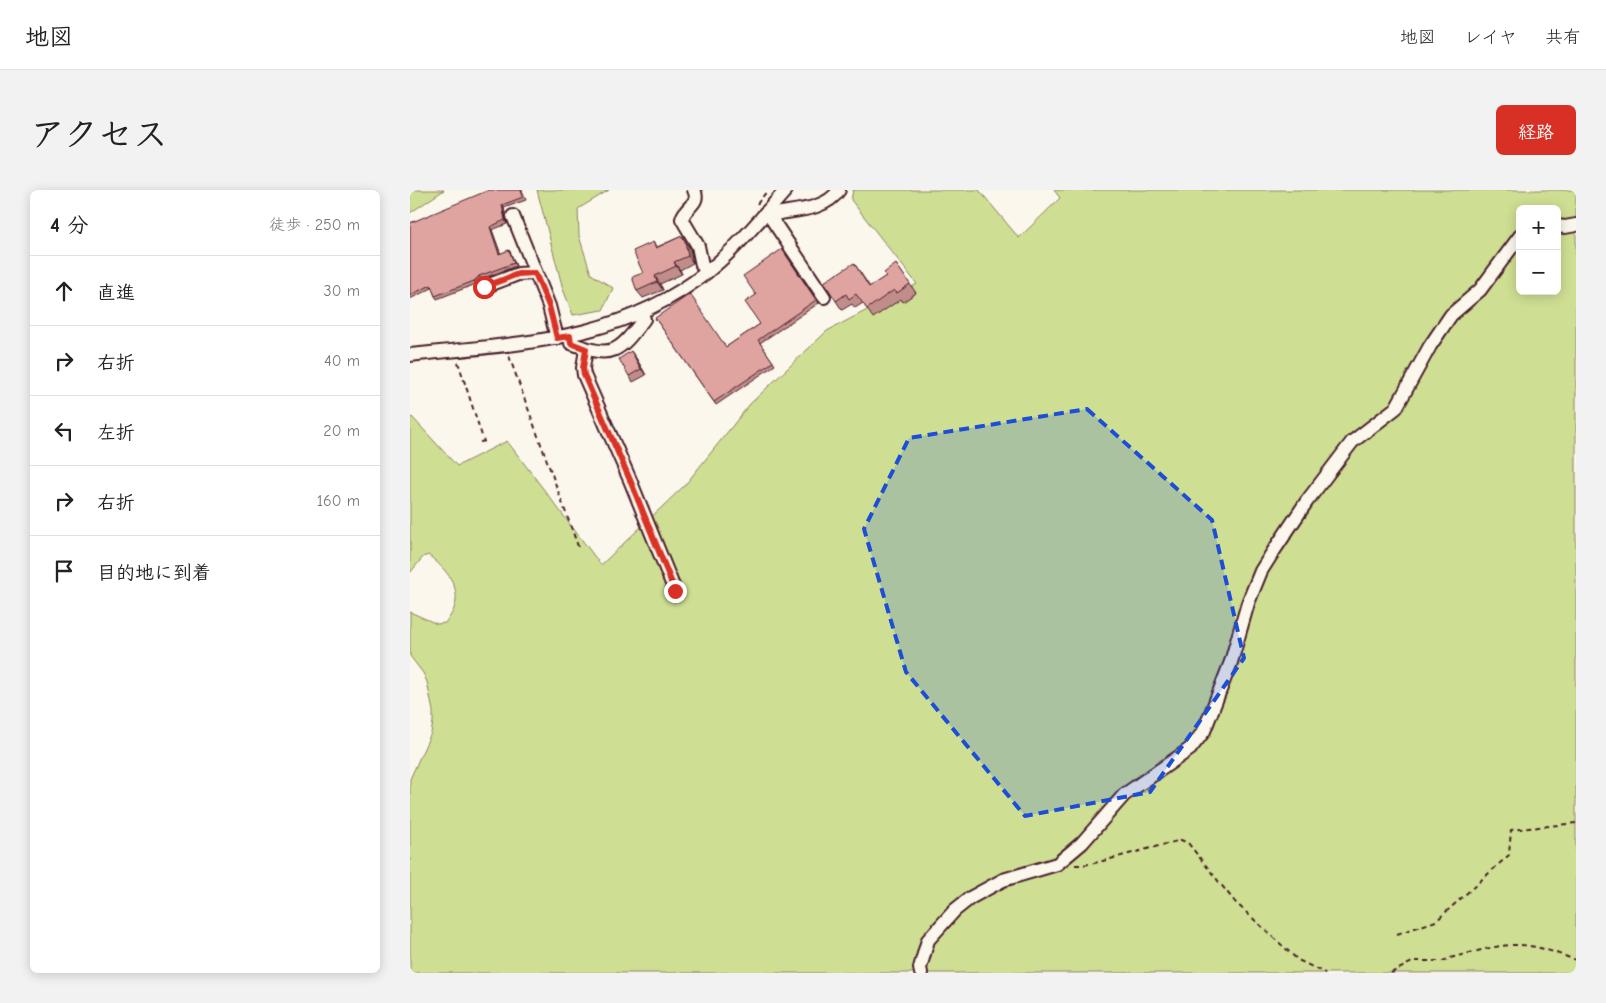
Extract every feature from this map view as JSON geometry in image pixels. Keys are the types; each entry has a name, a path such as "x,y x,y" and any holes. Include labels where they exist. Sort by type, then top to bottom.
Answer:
{"street":[{"path":"694,190 696,200 683,214 682,218 698,246 702,265 707,272"},
{"path":"410,355 563,337 610,325 641,312 670,298 707,272 768,216 786,190"},
{"path":"768,216 816,206 827,201 839,190"},
{"path":"513,216 563,337 571,343 586,349 606,352 621,347 644,319 641,312"},
{"path":"768,216 824,297"},
{"path":"1561,226 1576,225"},
{"path":"920,973 928,940 970,898 1003,880 1058,864 1082,843 1124,795 1190,749 1204,731 1231,662 1248,603 1261,572 1273,552 1307,501 1352,442 1396,408 1430,346 1451,315 1480,290 1516,241"},
{"path":"484,287 518,274 535,273"},
{"path":"586,349 583,368 584,375 630,480 675,591"}],"path":[{"path":"506,344 579,549"},
{"path":"456,350 484,442"},
{"path":"480,442 488,441"},
{"path":"1397,934 1436,921 1509,855 1511,830 1576,823"},
{"path":"1058,864 1083,865 1181,840 1188,843 1235,902 1298,960 1325,973"},
{"path":"1391,973 1414,961 1443,961 1521,944 1548,950 1576,960"}],"highlighted area":[{"path":"1087,409 1212,520 1244,658 1150,792 1025,816 906,672 864,529 909,438"}],"green space":[{"path":"410,190 444,190 410,213"},
{"path":"537,190 609,190 578,209 579,236 591,274 613,288 603,310 573,315 563,289"},
{"path":"853,190 979,190 1019,238 1060,198 1054,190 1576,190 1576,973 410,973 410,779 431,733 433,711 427,682 423,673 410,656 410,612 437,624 445,623 452,613 456,595 450,578 437,562 428,555 423,557 410,573 410,418 412,417 457,466 507,441 601,565 685,485 750,404 827,331 917,284 851,200"}],"building":[{"path":"489,190 521,190 523,197 502,205 505,220 490,227 499,254 509,250 514,263 435,296 431,285 410,295 410,223"},
{"path":"682,236 688,256 674,262 676,266 655,276 657,282 637,291 632,277 643,273 633,251 653,242 656,248"},
{"path":"782,249 816,300 758,340 773,362 714,402 655,318 690,294 726,347 760,324 745,302 756,295 743,276"},
{"path":"854,263 869,287 886,276 884,273 896,264 910,284 897,293 894,290 867,309 856,294 849,299 846,294 836,301 824,282"},
{"path":"631,351 641,369 629,376 619,359"}],"route":[{"path":"484,287 518,274 535,273 549,306 557,338 570,336 571,343 586,349 583,368 584,375 630,480 675,591"}]}
